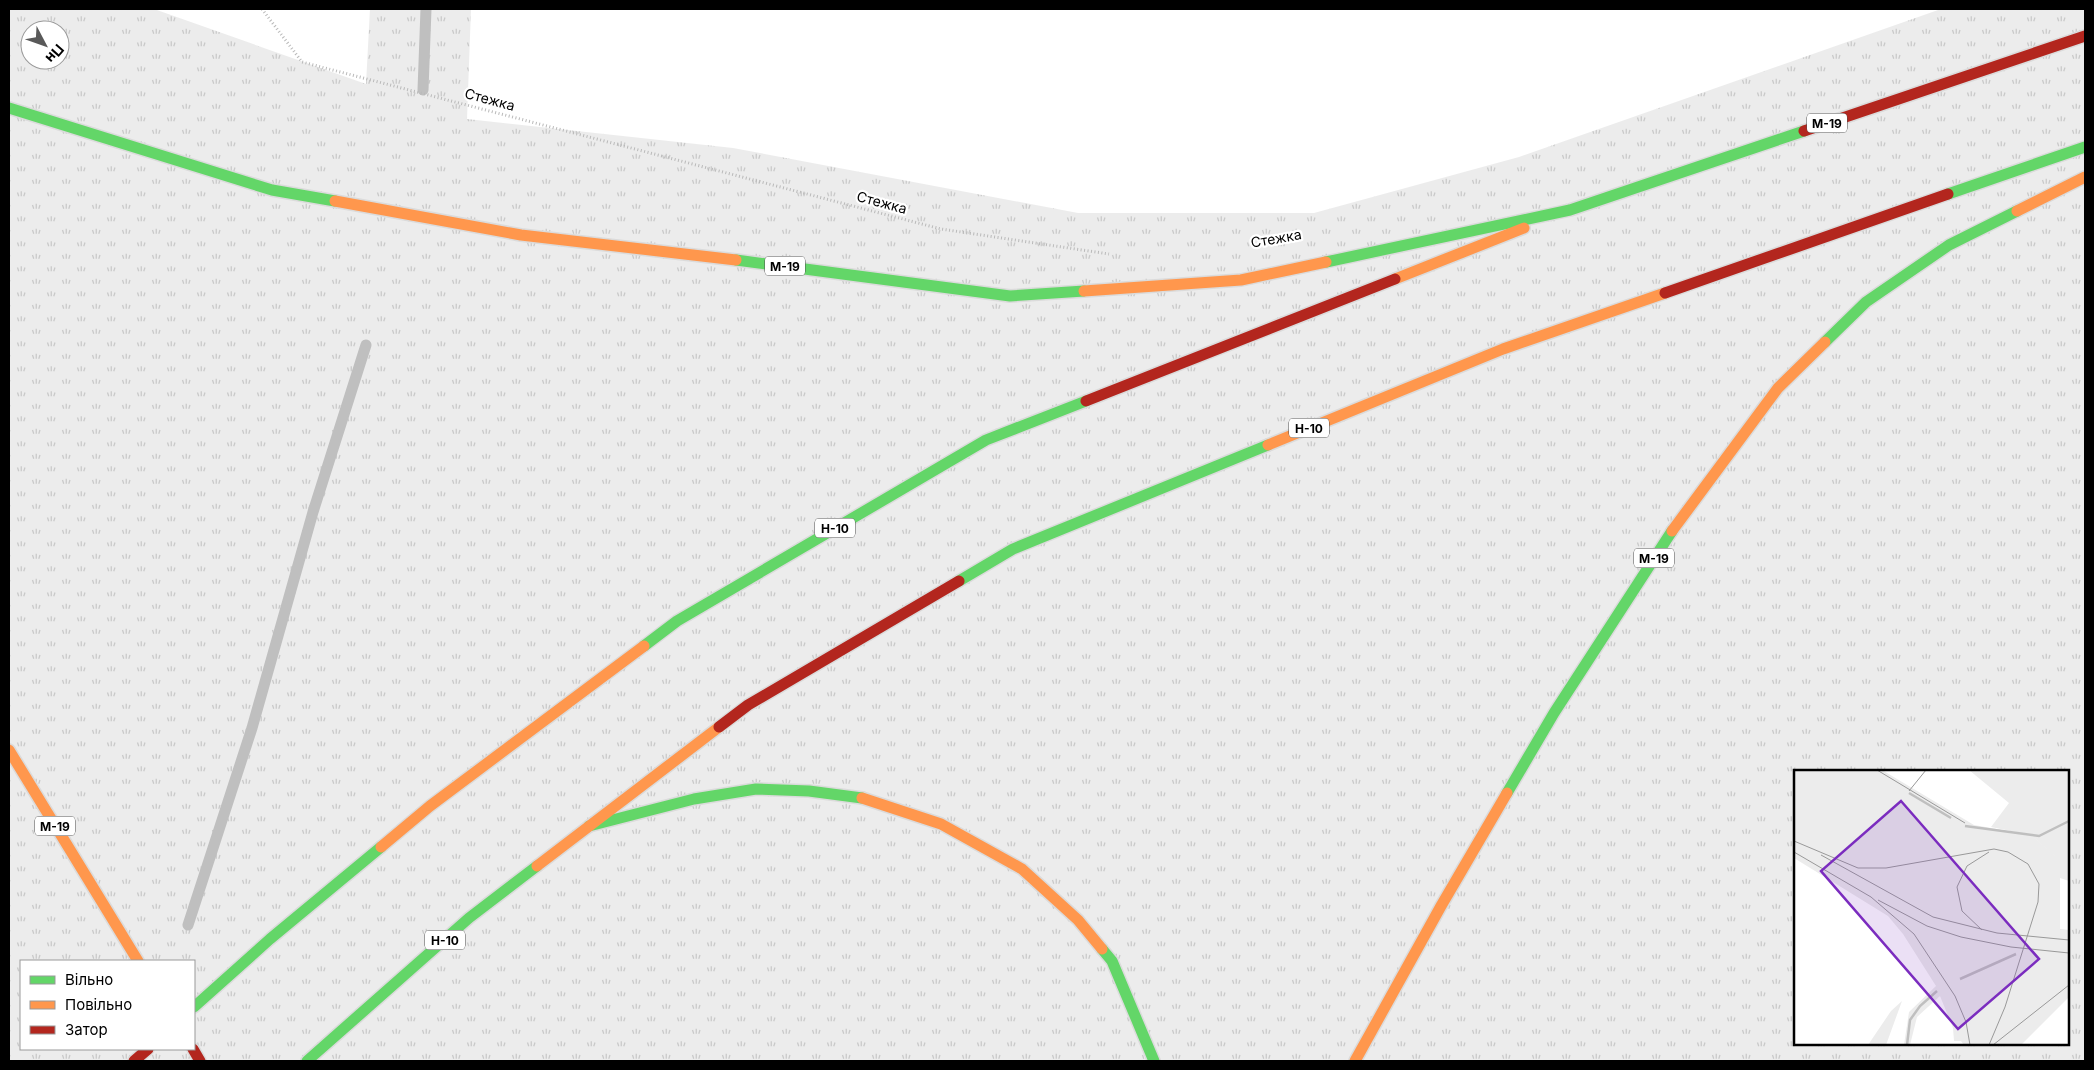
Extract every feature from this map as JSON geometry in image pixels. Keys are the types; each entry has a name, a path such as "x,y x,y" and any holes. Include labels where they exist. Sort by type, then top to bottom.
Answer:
{"main road":[{"name":"М-19","path":"9,108 272,190 521,235 760,263 1010,296 1241,280 1570,210 2085,36"},
{"name":"Н-10","path":"307,1061 470,918 748,705 1013,549 1503,349 2085,147"},
{"name":"М-19","path":"1354,1061 1441,906 1554,713 1683,514 1778,388 1866,302 1934,255 1949,245 2085,177"},
{"name":"Н-10","path":"195,1007 270,939 430,806 677,621 986,440 1570,210"},
{"name":"М-19","path":"9,750 137,960"},
{"path":"590,826 694,799 756,789 809,791 868,799 942,824 1022,869 1078,920 1112,961 1154,1061"},
{"path":"134,1061 147,1050"},
{"path":"194,1050 200,1061"}],"path":[{"name":"Стежка","path":"262,9 302,62 941,229 1118,255"}],"green space":[{"path":"9,9 154,9 366,84 370,9 471,9 467,119 733,148 1078,213 1314,213 1519,157 1941,9 2085,9 2085,1061 9,1061"}],"waterway":[{"path":"423,90 426,9"},
{"path":"188,925 252,728 313,512 366,345"}],"traffic: fast":[{"path":"9,108 272,190 335,201"},
{"path":"1326,262 1570,210 1804,131"},
{"path":"1948,194 2085,147"},
{"path":"1825,342 1866,302 1949,245 2017,211"},
{"path":"736,260 1010,296 1084,291"},
{"path":"644,646 677,621 986,440 1086,401"},
{"path":"959,581 1013,549 1268,445"},
{"path":"1507,793 1554,713 1672,531"},
{"path":"589,826 694,799 756,789 809,791 862,798"},
{"path":"195,1006 270,939 381,847"},
{"path":"307,1061 469,918 537,866"},
{"path":"1102,949 1112,961 1154,1061"}],"traffic: slow":[{"path":"2017,211 2085,177"},
{"path":"335,201 521,235 736,260"},
{"path":"1395,279 1524,228"},
{"path":"1084,291 1241,280 1326,262"},
{"path":"1268,445 1503,349 1665,293"},
{"path":"1672,531 1778,388 1825,342"},
{"path":"381,847 430,806 644,646"},
{"path":"537,866 719,727"},
{"path":"9,750 137,960"},
{"path":"1355,1061 1441,906 1507,793"},
{"path":"862,798 941,824 1022,869 1078,920 1102,949"}],"traffic: jam":[{"path":"1804,131 2085,36"},
{"path":"1665,293 1948,194"},
{"path":"1086,401 1395,279"},
{"path":"719,727 748,705 959,581"},
{"path":"134,1061 147,1050"},
{"path":"194,1050 200,1061"}]}
